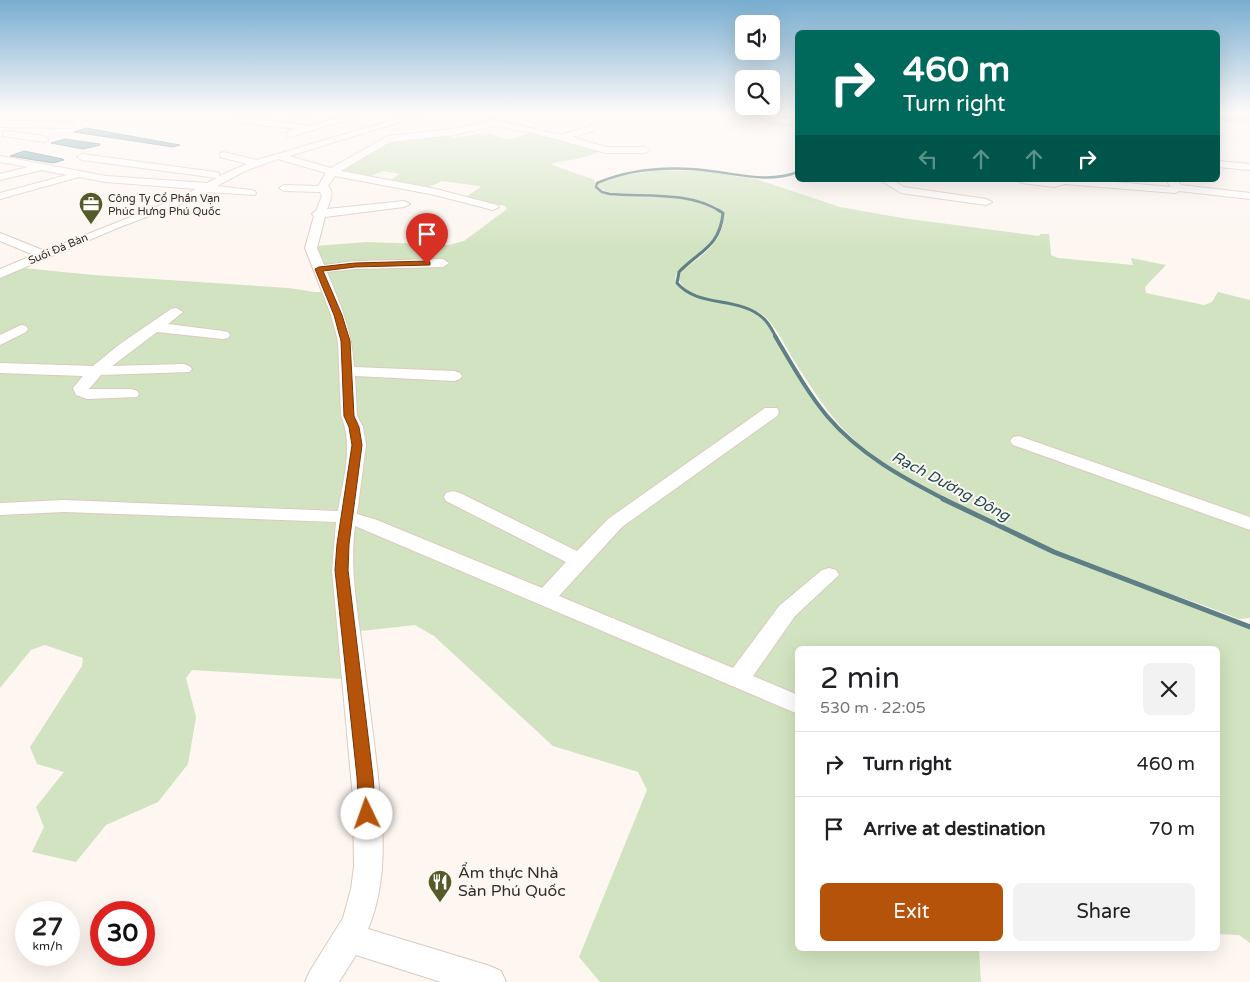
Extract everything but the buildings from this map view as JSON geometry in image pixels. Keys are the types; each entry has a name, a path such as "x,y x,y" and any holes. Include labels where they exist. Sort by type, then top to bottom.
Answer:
{"street":[{"path":"5,159 40,167 132,182 206,187 251,193"},
{"path":"96,159 226,176"},
{"path":"240,159 257,163"},
{"name":"Suối Đá Bàn","path":"0,274 116,225 184,199 226,176 270,159"},
{"path":"288,159 332,172 436,192 493,207"},
{"path":"321,982 350,938 361,909 367,881 368,833 365,777 342,570 343,544 357,445 354,427 349,416 345,341 338,315 311,248 318,226 318,214 327,196 326,189 323,186 332,172 357,159"},
{"path":"0,164 12,160"},
{"path":"1220,164 1250,167"},
{"path":"0,178 40,167"},
{"path":"0,196 81,174"},
{"path":"107,190 132,182"},
{"path":"888,182 901,190 986,202"},
{"path":"1038,182 1054,184 1081,182 1173,190 1174,184 1250,196"},
{"path":"284,188 326,189"},
{"path":"318,214 404,204"},
{"path":"0,237 45,255"},
{"path":"319,269 355,265 443,263"},
{"path":"131,394 82,392 81,388 95,371 110,358 176,312"},
{"path":"155,327 223,335"},
{"path":"0,341 21,329"},
{"path":"0,368 95,371 184,369"},
{"path":"346,371 454,376"},
{"path":"545,598 615,523 771,412"},
{"path":"1019,441 1250,524"},
{"path":"453,497 580,561"},
{"path":"0,510 23,507 64,506 347,517 370,524 795,704"},
{"path":"738,679 787,612 829,575"},
{"path":"350,938 490,982"}],"green space":[{"path":"359,159 578,159 552,163 552,165 595,180 595,187 604,192 622,195 679,198 712,207 722,213 719,230 712,243 701,254 682,267 676,275 676,283 689,294 744,308 763,319 816,405 837,429 864,452 909,482 1038,546 1087,567 1250,628 1250,943 1239,935 1220,934 1220,646 795,646 795,951 979,951 981,982 600,982 579,957 647,790 638,772 553,746 434,636 415,625 361,631 343,679 192,670 186,678 196,717 188,764 158,802 106,825 76,862 32,852 44,827 36,807 64,772 37,764 30,747 82,666 83,658 45,645 31,650 0,688 0,276 24,268 93,275 332,292 315,246 367,242 449,245 464,241 507,209 505,206 471,199 467,196 481,187 479,186 442,181 429,187 391,180 400,174 383,171 371,176 340,170"},
{"path":"658,170 701,171 756,179 840,207 902,218 1039,236 1040,234 1049,234 1051,255 1058,258 1133,265 1131,258 1166,265 1145,287 1146,293 1204,305 1212,302 1218,292 1250,300 1250,618 1239,619 1072,558 970,511 909,479 878,460 856,442 836,421 803,375 776,330 763,315 741,306 703,298 683,287 678,277 683,270 707,251 716,240 722,228 724,213 704,202 692,199 618,194 598,187 598,183 606,179"}],"water":[{"path":"27,159 64,160 53,163"}],"waterway":[{"name":"Rạch Dương Đông","path":"718,210 694,200 666,196 610,194 602,192 596,187 597,183 611,178 657,169 703,170 768,177 778,177 795,173"},
{"name":"Rạch Dương Đông","path":"718,210 723,213 718,234 707,247 679,272 677,283 686,291 696,296 753,311 767,322 776,337"},
{"name":"Rạch Dương Đông","path":"775,336 813,397 840,430 882,464 946,500"},
{"name":"Rạch Dương Đông","path":"943,499 1054,552 1250,627"}],"place":[{"name":"Công Ty Cổ Phần Vạn Phúc Hưng Phú Quốc","path":"91,225"},
{"name":"Ẩm thực Nhà Sàn Phú Quốc","path":"440,903"}],"route":[{"path":"367,814 365,777 342,570 343,544 357,445 354,427 349,416 345,341 338,315 319,269 355,265 427,264"}]}
